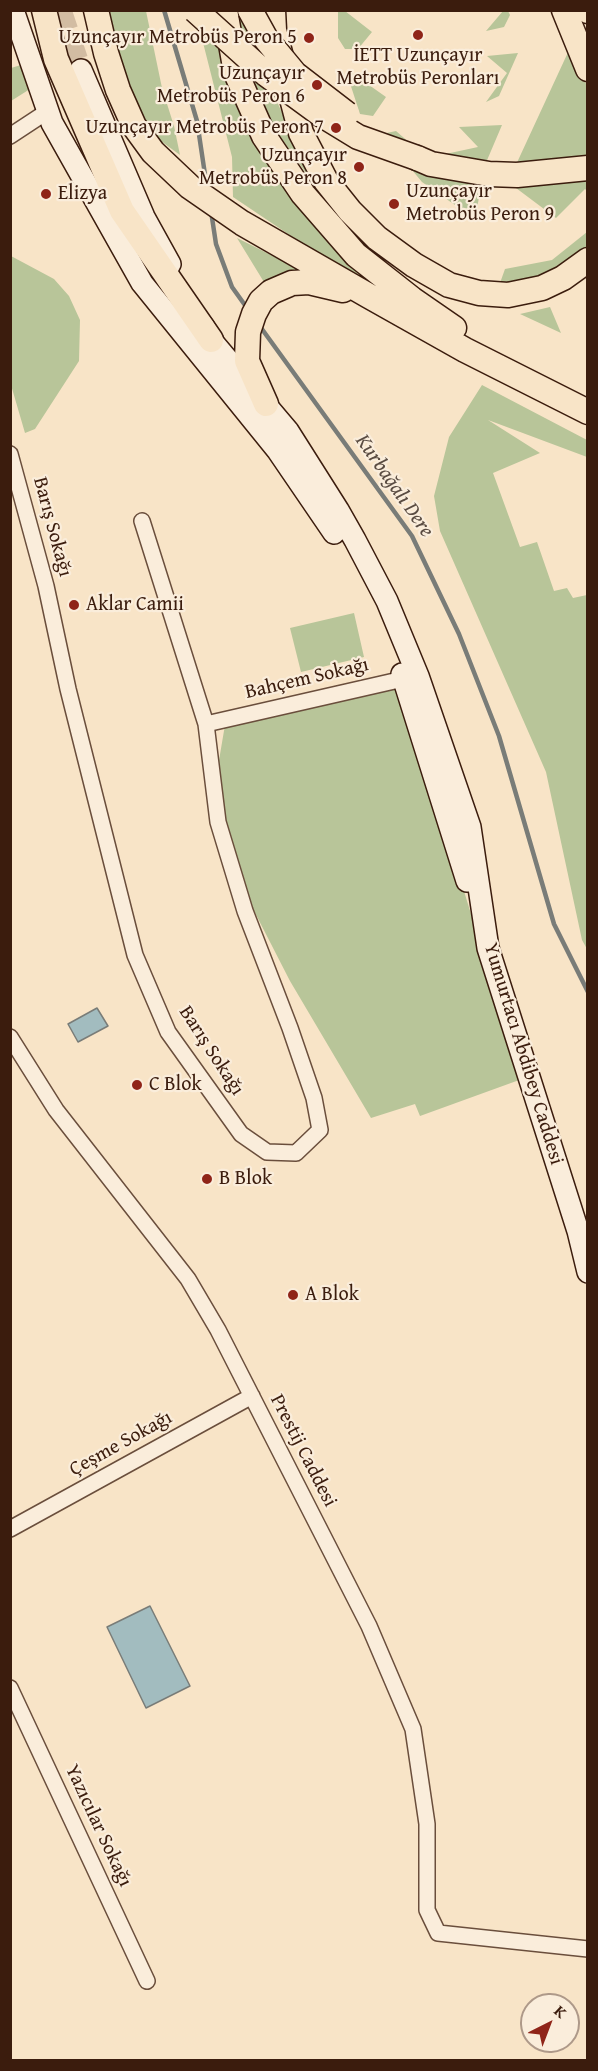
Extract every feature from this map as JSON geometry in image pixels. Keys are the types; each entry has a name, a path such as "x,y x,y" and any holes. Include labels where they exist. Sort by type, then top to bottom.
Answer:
{"highway":[{"path":"44,10 56,59 122,212 211,340"},
{"path":"96,10 118,90 134,126 153,152 190,187 242,223 465,350 588,410"},
{"path":"195,10 266,74 322,116 358,136 430,164 489,174 517,176 588,168"},
{"path":"225,10 236,73 264,136 303,194 356,255 412,299 453,327 588,410"},
{"path":"250,10 266,39 295,74 347,114 417,158"},
{"path":"273,10 274,30 302,133 326,181 350,211 377,238 414,265 449,285 478,294 508,295 542,288 563,278 588,260"},
{"path":"564,10 588,69"},
{"path":"266,404 247,361 248,332 261,301 271,292 292,283 309,282 369,296"}],"main road":[{"path":"13,10 52,123 142,283 278,451 321,511 366,584 411,677"},
{"name":"Yumurtacı Abdibey Caddesi","path":"81,70 144,217 211,340 288,431 355,540 387,601 411,677 470,827 488,948 583,1229 588,1272"}],"street":[{"path":"10,136 48,111"},
{"name":"Barış Sokağı","path":"10,454 17,507 46,586 66,680 135,955 168,1032 241,1134 267,1152 296,1153 320,1131 314,1098 245,911 218,822 206,724"},
{"path":"142,521 206,724"},
{"name":"Bahçem Sokağı","path":"206,724 411,677"},
{"name":"Prestij Caddesi","path":"11,1039 76,1138 188,1279 218,1330 369,1626 414,1729 427,1824 427,1910 438,1933 588,1949"},
{"name":"Çeşme Sokağı","path":"10,1529 252,1396"},
{"name":"Yazıcılar Sokağı","path":"10,1688 147,1981"}],"green space":[{"path":"108,11 146,11 162,88 180,155 158,139 133,100 117,63"},
{"path":"195,11 213,11 256,141 299,209 359,275 303,244 233,197 232,157"},
{"path":"237,11 261,11 261,28 271,88 302,158 330,207 269,121 244,54"},
{"path":"338,11 345,11 372,32 358,49 345,49 338,38"},
{"path":"503,11 508,11 510,15 504,27 486,31"},
{"path":"570,48 587,86 587,191 585,189 556,218 508,182"},
{"path":"518,53 499,96 486,102 507,73 487,56"},
{"path":"21,65 30,89 11,101 11,68"},
{"path":"346,71 386,97 373,116 360,114"},
{"path":"502,125 485,165 475,219 422,182 382,134 396,131 427,158 478,147 459,127"},
{"path":"587,232 587,247 555,269 529,279 500,283 505,269 552,260"},
{"path":"237,238 315,277 267,287"},
{"path":"11,256 54,279 69,296 80,320 79,361 35,429 25,433 11,385"},
{"path":"550,307 561,333 520,314"},
{"path":"482,385 587,440 587,457 488,420 540,453 493,473 520,547 537,542 554,591 567,588 573,598 587,595 587,949 582,940 546,772 440,531 434,496 449,437"},
{"path":"354,613 364,657 301,672 290,628"},
{"path":"400,684 522,1079 420,1116 415,1104 371,1118 290,981 230,864 216,778 226,719"}],"water":[{"path":"97,1008 108,1026 78,1042 68,1024"},
{"path":"150,1606 190,1686 146,1708 107,1627"}],"waterway":[{"name":"Kurbağalı Dere","path":"164,10 197,121 207,188"},
{"name":"Kurbağalı Dere","path":"211,211 216,244 232,287 247,308"},
{"name":"Kurbağalı Dere","path":"259,325 412,536 459,634 499,736 554,924 588,992"}],"tunnel":[{"path":"61,10 81,70"}],"place":[{"name":"İETT Uzunçayır Metrobüs Peronları","path":"418,35"},
{"name":"Uzunçayır Metrobüs Peron 5","path":"309,38"},
{"name":"Uzunçayır Metrobüs Peron 6","path":"317,85"},
{"name":"Uzunçayır Metrobüs Peron 7","path":"336,128"},
{"name":"Uzunçayır Metrobüs Peron 8","path":"359,167"},
{"name":"Elizya","path":"46,194"},
{"name":"Uzunçayır Metrobüs Peron 9","path":"394,204"},
{"name":"Aklar Camii","path":"74,605"},
{"name":"C Blok","path":"137,1085"},
{"name":"B Blok","path":"207,1179"},
{"name":"A Blok","path":"293,1295"}]}
